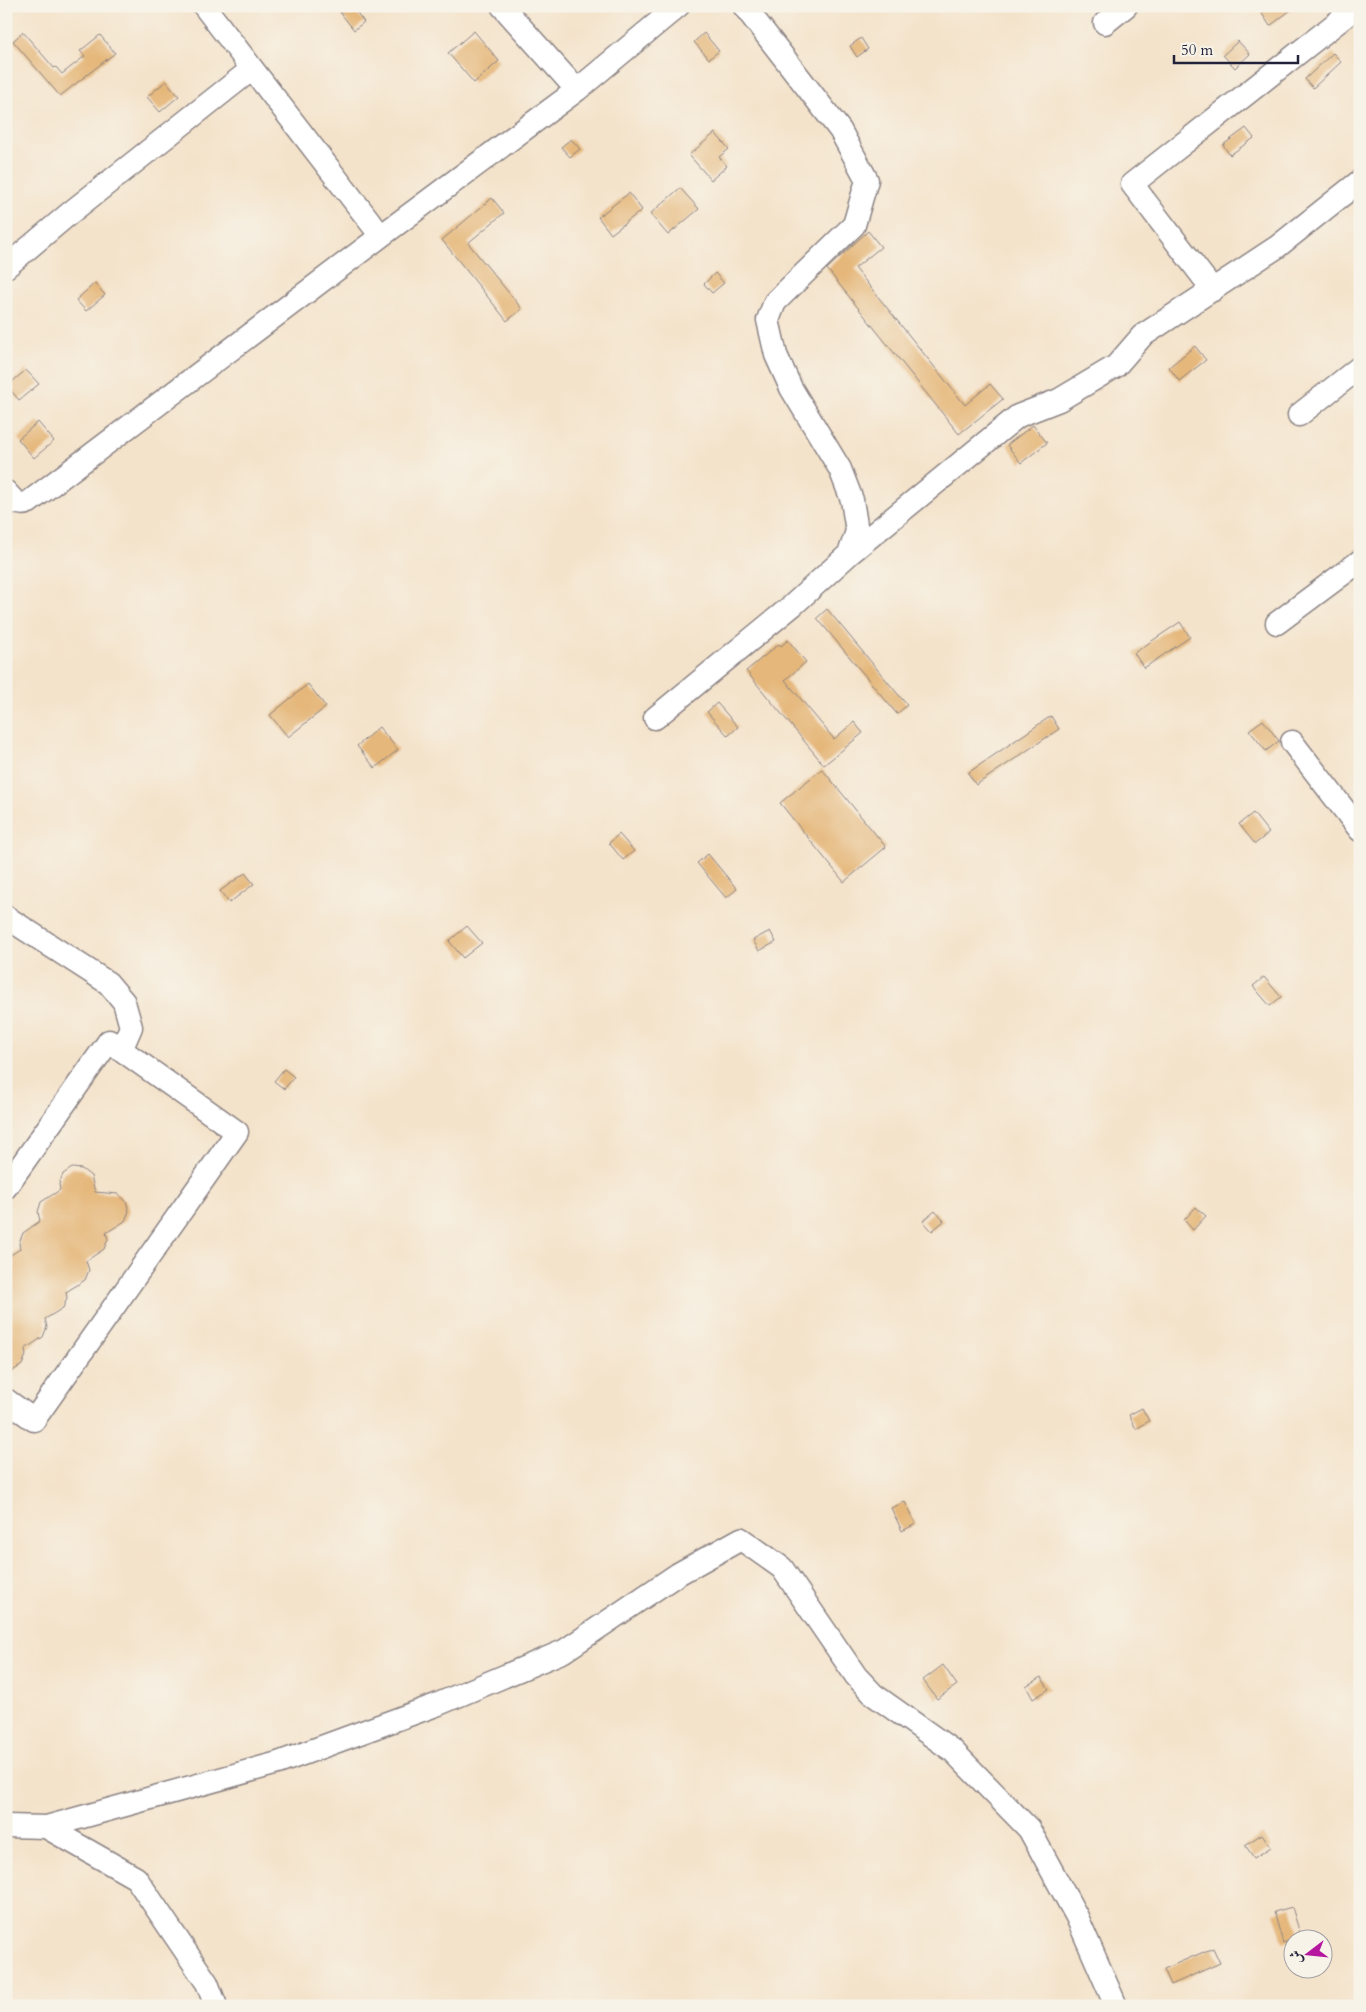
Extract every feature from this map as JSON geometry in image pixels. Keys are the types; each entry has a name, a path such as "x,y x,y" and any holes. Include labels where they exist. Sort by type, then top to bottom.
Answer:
{"street":[{"path":"204,6 380,236"},
{"path":"502,6 578,90"},
{"path":"6,492 16,503 25,504 29,502 380,236 578,90 678,6"},
{"path":"744,6 840,130 867,180 854,225 775,302 768,320 776,355 791,388 840,469 852,500 857,531 849,554"},
{"path":"1105,24 1126,6"},
{"path":"1213,290 1132,184 1358,6"},
{"path":"6,267 70,213 252,69"},
{"path":"655,718 793,605 849,554 1018,416 1059,400 1116,366 1142,336 1277,247 1360,180"},
{"path":"1299,415 1360,367"},
{"path":"1277,623 1360,561"},
{"path":"1292,742 1360,830"},
{"path":"6,917 108,983 124,1002 131,1027 121,1050"},
{"path":"6,1187 109,1041 237,1132 34,1420 6,1400"},
{"path":"6,1826 46,1826 278,1763 454,1697 564,1651 678,1574 741,1540 782,1568 856,1676 874,1695 953,1751 1029,1829 1077,1917 1116,2006"},
{"path":"46,1826 136,1878 206,1983 216,2006"}],"building":[{"path":"335,6 352,6 364,22 354,30"},
{"path":"1257,6 1296,6 1270,26"},
{"path":"474,31 499,61 474,83 448,53"},
{"path":"23,32 54,68 56,67 62,74 85,56 80,51 100,35 115,53 60,96 13,41"},
{"path":"704,33 719,51 709,59 694,42"},
{"path":"861,38 868,49 857,57 850,46"},
{"path":"1238,41 1250,54 1235,68 1223,55"},
{"path":"1333,53 1341,62 1313,88 1305,79"},
{"path":"166,81 179,96 160,112 147,97"},
{"path":"1246,128 1254,138 1230,155 1223,145"},
{"path":"715,133 729,149 719,157 727,166 711,180 689,155"},
{"path":"571,139 580,149 570,157 561,147"},
{"path":"680,188 699,209 668,235 650,214"},
{"path":"629,193 642,210 611,234 598,217"},
{"path":"492,198 504,213 468,243 522,309 507,321 442,240"},
{"path":"868,231 881,247 855,268 965,405 990,384 1003,399 959,434 827,269"},
{"path":"715,273 724,283 712,293 704,284"},
{"path":"95,283 105,295 86,311 76,300"},
{"path":"1195,346 1206,360 1179,381 1169,367"},
{"path":"26,370 39,384 19,400 7,386"},
{"path":"38,422 54,441 34,458 18,439"},
{"path":"1033,425 1047,443 1021,463 1007,445"},
{"path":"827,609 907,705 897,714 817,618"},
{"path":"1180,622 1190,637 1144,668 1134,653"},
{"path":"788,640 806,662 785,680 834,739 854,722 863,733 824,765 746,671 779,644 781,646"},
{"path":"308,684 326,707 288,737 270,715"},
{"path":"717,703 738,727 728,736 707,712"},
{"path":"1051,716 1059,729 976,785 968,773"},
{"path":"1263,720 1279,741 1266,751 1249,730"},
{"path":"379,727 398,750 375,768 357,746"},
{"path":"822,769 886,847 844,882 780,803"},
{"path":"1253,813 1269,833 1255,844 1239,824"},
{"path":"619,834 634,851 623,860 609,843"},
{"path":"708,854 737,889 726,898 697,863"},
{"path":"245,873 254,884 229,903 220,891"},
{"path":"467,926 482,943 463,958 449,941"},
{"path":"770,931 776,942 759,951 753,940"},
{"path":"1264,977 1281,997 1270,1006 1253,986"},
{"path":"284,1069 294,1077 284,1089 274,1081"},
{"path":"72,1168 82,1169 91,1176 95,1192 118,1194 126,1201 129,1211 125,1221 106,1233 108,1239 104,1249 86,1261 89,1270 85,1280 66,1292 67,1298 63,1308 45,1319 47,1327 43,1337 25,1349 26,1355 22,1365 6,1375 6,1258 20,1249 19,1243 23,1233 40,1221 38,1212 41,1202 60,1190 59,1184 63,1174"},
{"path":"1196,1207 1206,1216 1193,1230 1184,1220"},
{"path":"935,1211 944,1221 932,1231 923,1221"},
{"path":"1142,1408 1149,1421 1136,1429 1129,1415"},
{"path":"905,1502 916,1524 902,1531 891,1508"},
{"path":"943,1665 957,1685 937,1699 923,1680"},
{"path":"1041,1677 1049,1689 1033,1699 1026,1686"},
{"path":"1262,1834 1271,1847 1254,1858 1245,1845"},
{"path":"1292,1907 1299,1930 1284,1930 1283,1943 1274,1912"},
{"path":"1213,1948 1220,1963 1171,1985 1164,1969"}]}
